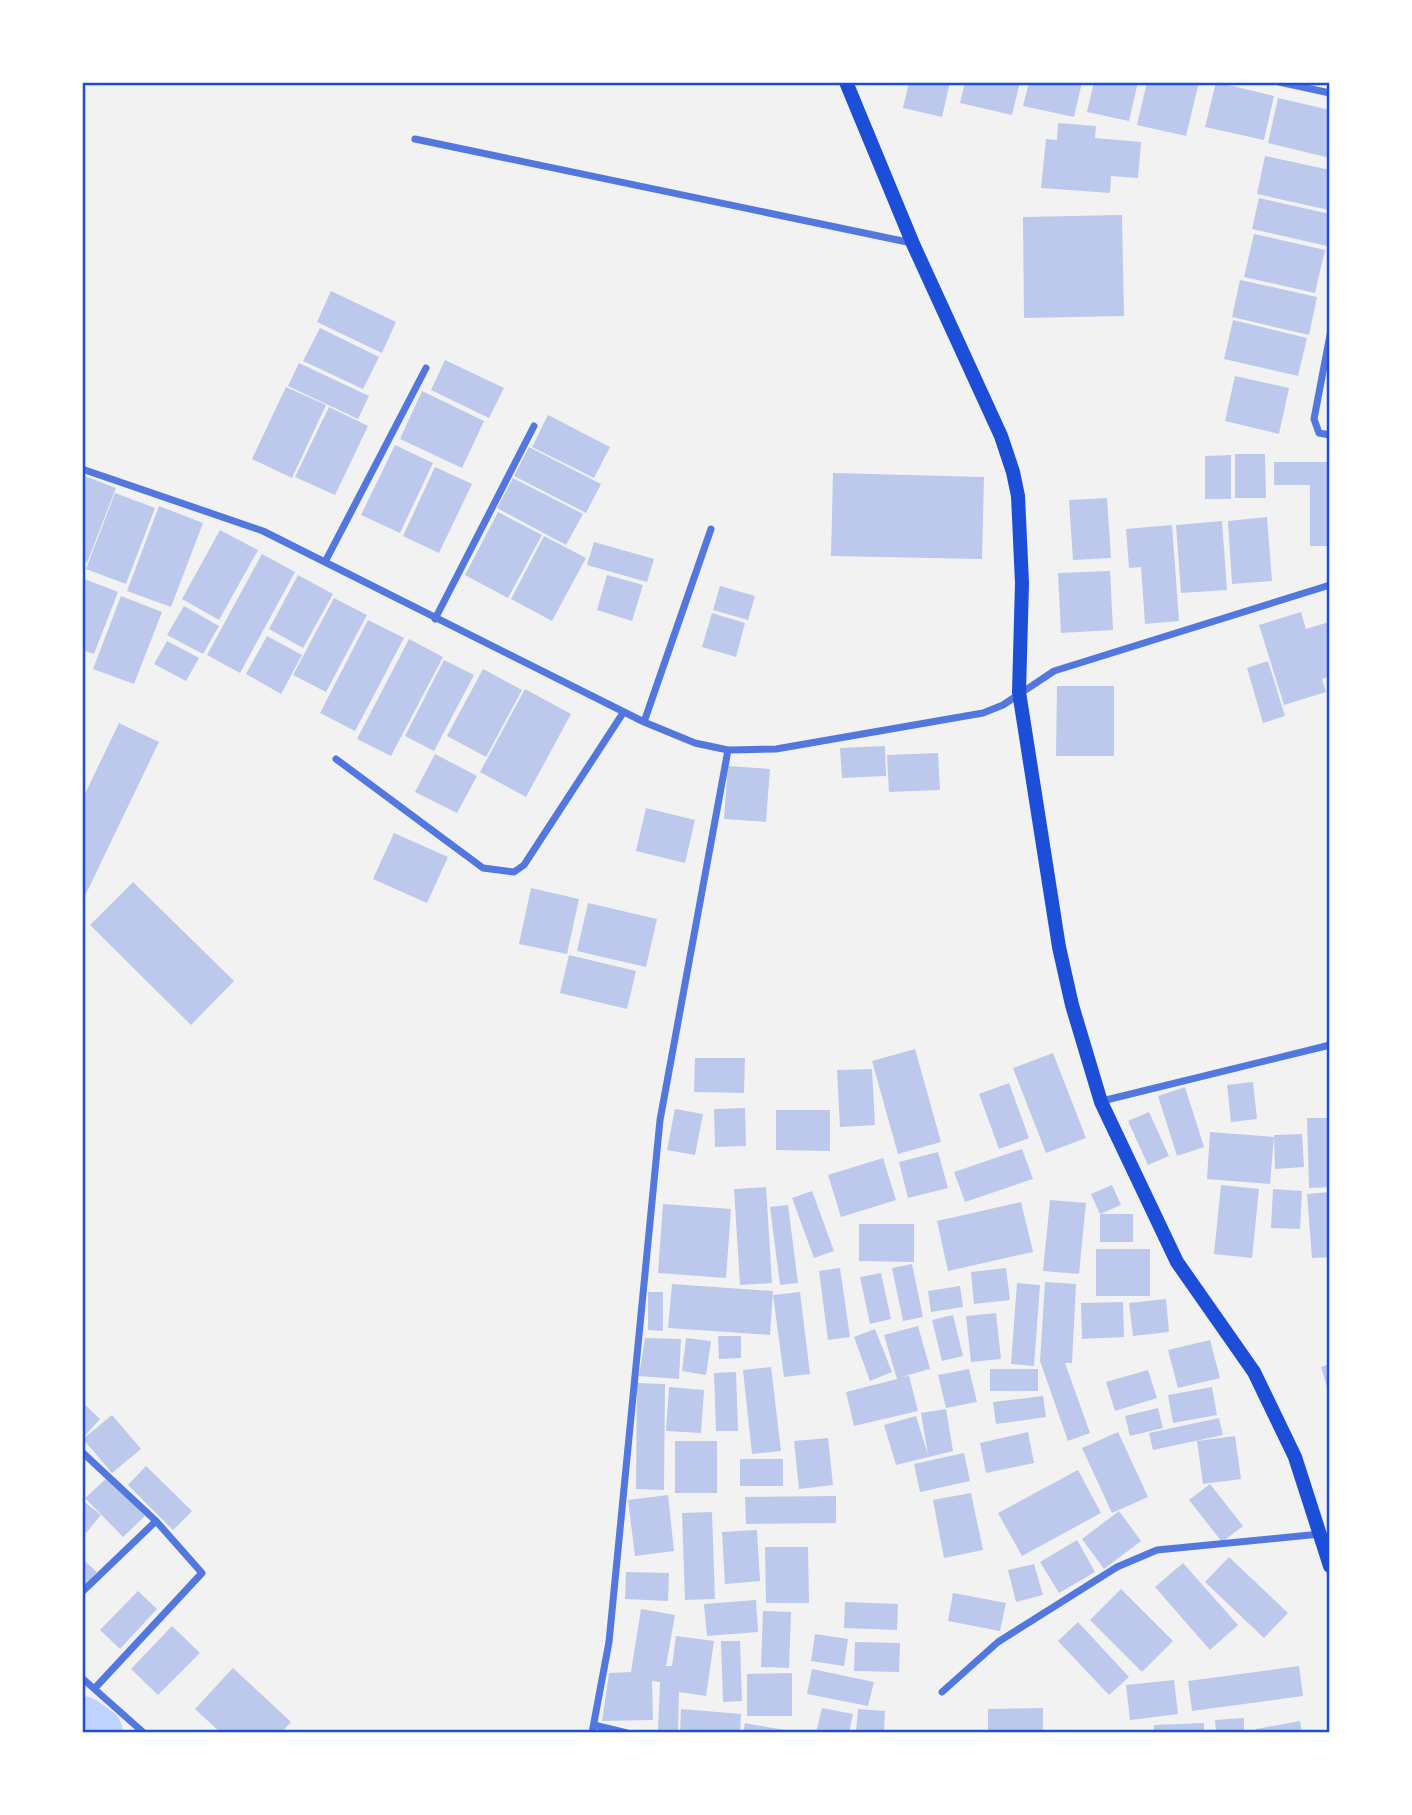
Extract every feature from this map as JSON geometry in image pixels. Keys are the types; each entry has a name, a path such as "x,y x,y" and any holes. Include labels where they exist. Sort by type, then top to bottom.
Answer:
{"main road":[{"path":"846,82 912,244 980,389 1013,472 1018,496 1022,583 1019,692 1059,947 1072,1005 1101,1102 1177,1262 1254,1372 1295,1457 1330,1566"}],"street":[{"path":"1279,82 1330,93"},
{"path":"415,139 912,244"},
{"path":"1330,335 1314,419 1319,433 1330,436"},
{"path":"325,562 426,368"},
{"path":"435,619 534,425"},
{"path":"82,469 263,531 623,713 695,743 728,750 776,749 983,713 1003,705 1054,671 1330,585"},
{"path":"643,722 710,529"},
{"path":"336,759 483,868 513,872 524,865 623,713"},
{"path":"627,1733 593,1729 609,1642 660,1120 728,750"},
{"path":"1101,1102 1330,1045"},
{"path":"82,1452 156,1521 202,1573 95,1688"},
{"path":"82,1592 156,1521"},
{"path":"942,1692 998,1642 1117,1567 1157,1550 1321,1534"},
{"path":"82,1678 144,1733"}],"building":[{"path":"909,82 950,82 942,117 903,108"},
{"path":"965,82 1020,82 1012,115 960,103"},
{"path":"1029,82 1082,82 1074,117 1023,106"},
{"path":"1094,82 1138,82 1129,121 1087,112"},
{"path":"1147,82 1199,82 1186,136 1137,125"},
{"path":"1216,82 1274,96 1264,140 1205,127"},
{"path":"1278,98 1330,110 1330,158 1268,143"},
{"path":"1058,123 1096,126 1095,138 1141,142 1138,178 1111,176 1110,193 1041,188 1046,139 1057,140"},
{"path":"1265,156 1330,170 1329,210 1257,194"},
{"path":"1259,198 1330,214 1327,246 1252,229"},
{"path":"1122,215 1124,316 1024,318 1023,217"},
{"path":"1254,234 1325,250 1315,293 1244,277"},
{"path":"1240,280 1317,297 1309,335 1232,317"},
{"path":"331,291 396,322 382,353 317,322"},
{"path":"1233,320 1307,338 1298,376 1224,359"},
{"path":"320,328 379,357 363,389 303,361"},
{"path":"445,360 504,388 489,418 431,390"},
{"path":"299,363 369,396 358,419 288,386"},
{"path":"1235,376 1289,388 1279,434 1225,421"},
{"path":"286,387 326,405 292,478 252,459"},
{"path":"422,391 484,421 462,468 400,439"},
{"path":"329,407 368,426 335,495 295,477"},
{"path":"548,415 610,447 594,478 532,447"},
{"path":"395,445 433,463 400,533 361,515"},
{"path":"529,447 601,484 586,513 514,476"},
{"path":"1235,454 1265,454 1266,498 1235,498"},
{"path":"1231,455 1231,499 1205,499 1205,456"},
{"path":"1274,462 1330,462 1330,546 1310,546 1310,485 1274,485"},
{"path":"435,467 472,484 439,553 403,536"},
{"path":"833,473 984,477 982,559 831,556"},
{"path":"82,475 116,488 87,563 82,561"},
{"path":"513,478 583,514 566,545 497,508"},
{"path":"115,493 155,508 126,584 86,569"},
{"path":"1107,498 1111,558 1073,560 1069,500"},
{"path":"159,506 203,523 171,607 127,591"},
{"path":"498,512 542,535 508,598 465,575"},
{"path":"1267,517 1272,581 1232,584 1228,521"},
{"path":"1222,521 1227,590 1181,593 1176,525"},
{"path":"1172,525 1179,621 1145,624 1141,567 1129,568 1126,529"},
{"path":"220,530 258,550 219,620 182,599"},
{"path":"544,536 586,558 552,621 511,599"},
{"path":"594,542 654,559 647,582 587,565"},
{"path":"262,554 295,572 240,673 207,655"},
{"path":"1110,571 1113,630 1061,633 1058,573"},
{"path":"298,575 333,594 303,648 269,629"},
{"path":"607,575 643,585 632,621 597,610"},
{"path":"82,578 118,592 94,654 82,650"},
{"path":"720,586 755,596 748,620 713,610"},
{"path":"121,596 162,612 134,684 93,669"},
{"path":"334,598 367,615 326,692 293,675"},
{"path":"184,606 219,626 203,654 167,635"},
{"path":"1301,612 1306,629 1329,622 1330,676 1322,679 1326,692 1284,705 1259,625"},
{"path":"712,613 745,623 736,657 702,647"},
{"path":"368,620 404,638 355,731 320,713"},
{"path":"267,636 302,655 281,694 246,674"},
{"path":"409,639 443,657 391,756 357,739"},
{"path":"167,641 199,658 186,681 154,664"},
{"path":"444,660 474,675 434,751 405,736"},
{"path":"1268,661 1285,716 1263,723 1247,668"},
{"path":"483,669 522,690 486,757 447,736"},
{"path":"1057,686 1114,686 1114,756 1056,756"},
{"path":"525,689 571,714 526,797 480,772"},
{"path":"119,723 159,742 82,902 82,800"},
{"path":"885,746 886,776 842,778 840,748"},
{"path":"938,753 940,790 889,792 887,755"},
{"path":"435,754 477,776 457,813 415,792"},
{"path":"728,766 770,769 766,822 724,819"},
{"path":"646,808 695,820 685,863 636,851"},
{"path":"394,833 448,857 427,903 373,879"},
{"path":"133,882 234,981 191,1025 90,925"},
{"path":"531,888 579,899 567,954 519,944"},
{"path":"588,903 657,919 646,967 577,951"},
{"path":"569,955 636,971 627,1009 560,993"},
{"path":"915,1049 941,1142 898,1154 872,1061"},
{"path":"1053,1053 1086,1138 1046,1153 1013,1068"},
{"path":"695,1058 745,1058 744,1093 694,1092"},
{"path":"872,1069 875,1125 840,1127 837,1070"},
{"path":"1253,1082 1257,1119 1231,1122 1227,1085"},
{"path":"1009,1083 1029,1138 999,1149 979,1094"},
{"path":"1185,1087 1204,1147 1177,1156 1158,1096"},
{"path":"745,1108 746,1146 715,1147 714,1109"},
{"path":"675,1109 703,1114 695,1155 667,1150"},
{"path":"776,1110 830,1110 830,1151 776,1150"},
{"path":"1149,1112 1169,1156 1148,1165 1128,1121"},
{"path":"1307,1118 1330,1118 1330,1187 1309,1188"},
{"path":"1210,1132 1274,1137 1270,1184 1207,1179"},
{"path":"1302,1134 1304,1167 1275,1169 1274,1135"},
{"path":"1022,1149 1033,1179 965,1202 954,1172"},
{"path":"938,1152 948,1188 908,1198 899,1162"},
{"path":"883,1158 896,1200 841,1217 828,1175"},
{"path":"1112,1185 1121,1205 1100,1214 1091,1194"},
{"path":"1221,1185 1259,1189 1252,1258 1214,1254"},
{"path":"766,1187 772,1283 740,1285 734,1189"},
{"path":"1273,1189 1302,1191 1300,1229 1271,1228"},
{"path":"812,1191 834,1251 814,1258 792,1198"},
{"path":"1330,1192 1330,1257 1312,1258 1307,1194"},
{"path":"1050,1200 1086,1203 1079,1274 1043,1271"},
{"path":"1021,1202 1033,1252 948,1271 937,1221"},
{"path":"663,1204 731,1209 726,1278 658,1273"},
{"path":"788,1205 798,1283 780,1285 770,1207"},
{"path":"1100,1214 1133,1214 1133,1242 1100,1242"},
{"path":"859,1224 914,1224 914,1262 859,1261"},
{"path":"1096,1249 1150,1249 1150,1296 1096,1296"},
{"path":"912,1264 923,1317 903,1321 892,1268"},
{"path":"840,1268 850,1337 828,1340 819,1271"},
{"path":"1006,1268 1010,1300 974,1304 971,1272"},
{"path":"881,1273 891,1319 870,1324 860,1277"},
{"path":"1045,1282 1076,1284 1072,1363 1065,1363 1090,1433 1068,1441 1040,1361"},
{"path":"1017,1283 1040,1285 1034,1366 1011,1364"},
{"path":"672,1284 773,1291 770,1335 668,1328"},
{"path":"960,1286 963,1307 931,1312 928,1291"},
{"path":"648,1292 663,1292 663,1331 648,1330"},
{"path":"800,1292 810,1374 784,1377 773,1295"},
{"path":"1166,1299 1169,1332 1133,1336 1129,1303"},
{"path":"1123,1302 1124,1337 1082,1339 1081,1303"},
{"path":"996,1313 1001,1359 971,1362 966,1316"},
{"path":"953,1315 963,1356 942,1361 932,1320"},
{"path":"918,1326 930,1369 901,1377 909,1376 918,1411 854,1426 846,1392 897,1379 884,1335"},
{"path":"875,1329 892,1372 870,1381 854,1337"},
{"path":"718,1336 741,1336 741,1358 719,1359"},
{"path":"645,1338 681,1339 679,1379 639,1376"},
{"path":"686,1338 711,1341 706,1375 682,1371"},
{"path":"1210,1340 1220,1378 1178,1388 1168,1350"},
{"path":"1330,1364 1330,1394 1329,1394 1321,1367"},
{"path":"771,1367 781,1451 752,1454 743,1370"},
{"path":"969,1369 977,1402 946,1408 938,1375"},
{"path":"990,1369 1038,1369 1038,1391 990,1391"},
{"path":"1148,1370 1157,1398 1115,1411 1106,1382"},
{"path":"736,1372 738,1431 716,1431 714,1373"},
{"path":"637,1383 665,1384 664,1490 636,1489"},
{"path":"669,1387 704,1390 701,1433 666,1431"},
{"path":"1212,1387 1217,1415 1173,1423 1168,1395"},
{"path":"1043,1396 1046,1417 996,1424 993,1402"},
{"path":"82,1402 100,1419 82,1439"},
{"path":"1158,1408 1163,1428 1130,1436 1125,1416"},
{"path":"946,1409 953,1451 896,1465 884,1425 916,1416 928,1455 921,1413"},
{"path":"112,1415 141,1449 112,1473 83,1439"},
{"path":"1219,1418 1223,1435 1153,1450 1149,1433"},
{"path":"1028,1432 1034,1463 986,1473 980,1443"},
{"path":"1118,1432 1148,1497 1112,1513 1082,1448"},
{"path":"1235,1436 1241,1479 1203,1484 1197,1441"},
{"path":"828,1438 833,1485 799,1489 794,1441"},
{"path":"675,1441 717,1441 717,1493 675,1493"},
{"path":"964,1453 970,1481 920,1492 914,1464"},
{"path":"740,1459 783,1459 783,1486 740,1486"},
{"path":"146,1466 192,1511 173,1530 128,1485"},
{"path":"1078,1470 1101,1513 1022,1556 998,1513"},
{"path":"108,1477 145,1516 123,1537 85,1498"},
{"path":"1210,1484 1243,1526 1222,1542 1189,1500"},
{"path":"971,1493 983,1550 944,1558 933,1500"},
{"path":"668,1495 674,1551 635,1556 628,1500"},
{"path":"836,1496 836,1523 746,1524 745,1497"},
{"path":"82,1500 101,1515 86,1533 82,1530"},
{"path":"1119,1511 1141,1541 1104,1569 1082,1539"},
{"path":"712,1512 715,1599 685,1600 682,1513"},
{"path":"757,1530 760,1581 725,1584 722,1532"},
{"path":"1077,1540 1095,1572 1059,1593 1040,1562"},
{"path":"765,1547 808,1547 809,1603 766,1603"},
{"path":"1229,1557 1288,1613 1264,1638 1205,1582"},
{"path":"82,1559 97,1572 84,1587 82,1586"},
{"path":"1183,1563 1238,1625 1210,1650 1155,1587"},
{"path":"1034,1564 1043,1595 1016,1602 1008,1570"},
{"path":"626,1572 669,1573 668,1601 625,1599"},
{"path":"1121,1589 1173,1641 1142,1672 1090,1620"},
{"path":"138,1591 157,1609 120,1649 100,1630"},
{"path":"953,1593 1006,1603 1000,1631 948,1621"},
{"path":"756,1600 758,1632 707,1636 704,1604"},
{"path":"845,1602 898,1604 897,1630 844,1628"},
{"path":"641,1609 675,1615 666,1666 672,1666 676,1636 714,1641 706,1696 679,1692 678,1731 658,1730 660,1682 652,1681 653,1720 602,1721 609,1673 631,1672"},
{"path":"763,1611 791,1612 789,1668 761,1667"},
{"path":"1078,1622 1129,1677 1109,1695 1058,1641"},
{"path":"172,1626 200,1653 158,1695 131,1669"},
{"path":"815,1634 848,1639 844,1666 811,1661"},
{"path":"721,1641 740,1641 742,1701 723,1702"},
{"path":"855,1642 900,1643 899,1672 854,1671"},
{"path":"1299,1666 1303,1696 1192,1711 1188,1681"},
{"path":"233,1668 291,1722 281,1733 221,1733 195,1709"},
{"path":"812,1669 874,1682 868,1706 807,1694"},
{"path":"792,1673 792,1716 747,1716 747,1674"},
{"path":"1174,1680 1178,1714 1130,1720 1126,1685"},
{"path":"822,1708 853,1714 849,1733 816,1733"},
{"path":"1043,1708 1043,1733 988,1733 988,1709"},
{"path":"681,1709 741,1714 740,1733 680,1733"},
{"path":"858,1709 885,1711 884,1733 856,1733"},
{"path":"1244,1718 1244,1733 1216,1733 1215,1720"},
{"path":"1300,1721 1302,1733 1256,1733 1256,1729"},
{"path":"745,1723 789,1731 789,1733 743,1733"},
{"path":"1204,1723 1204,1733 1154,1733 1154,1725"}],"waterway":[{"path":"82,1723 96,1733"}]}
